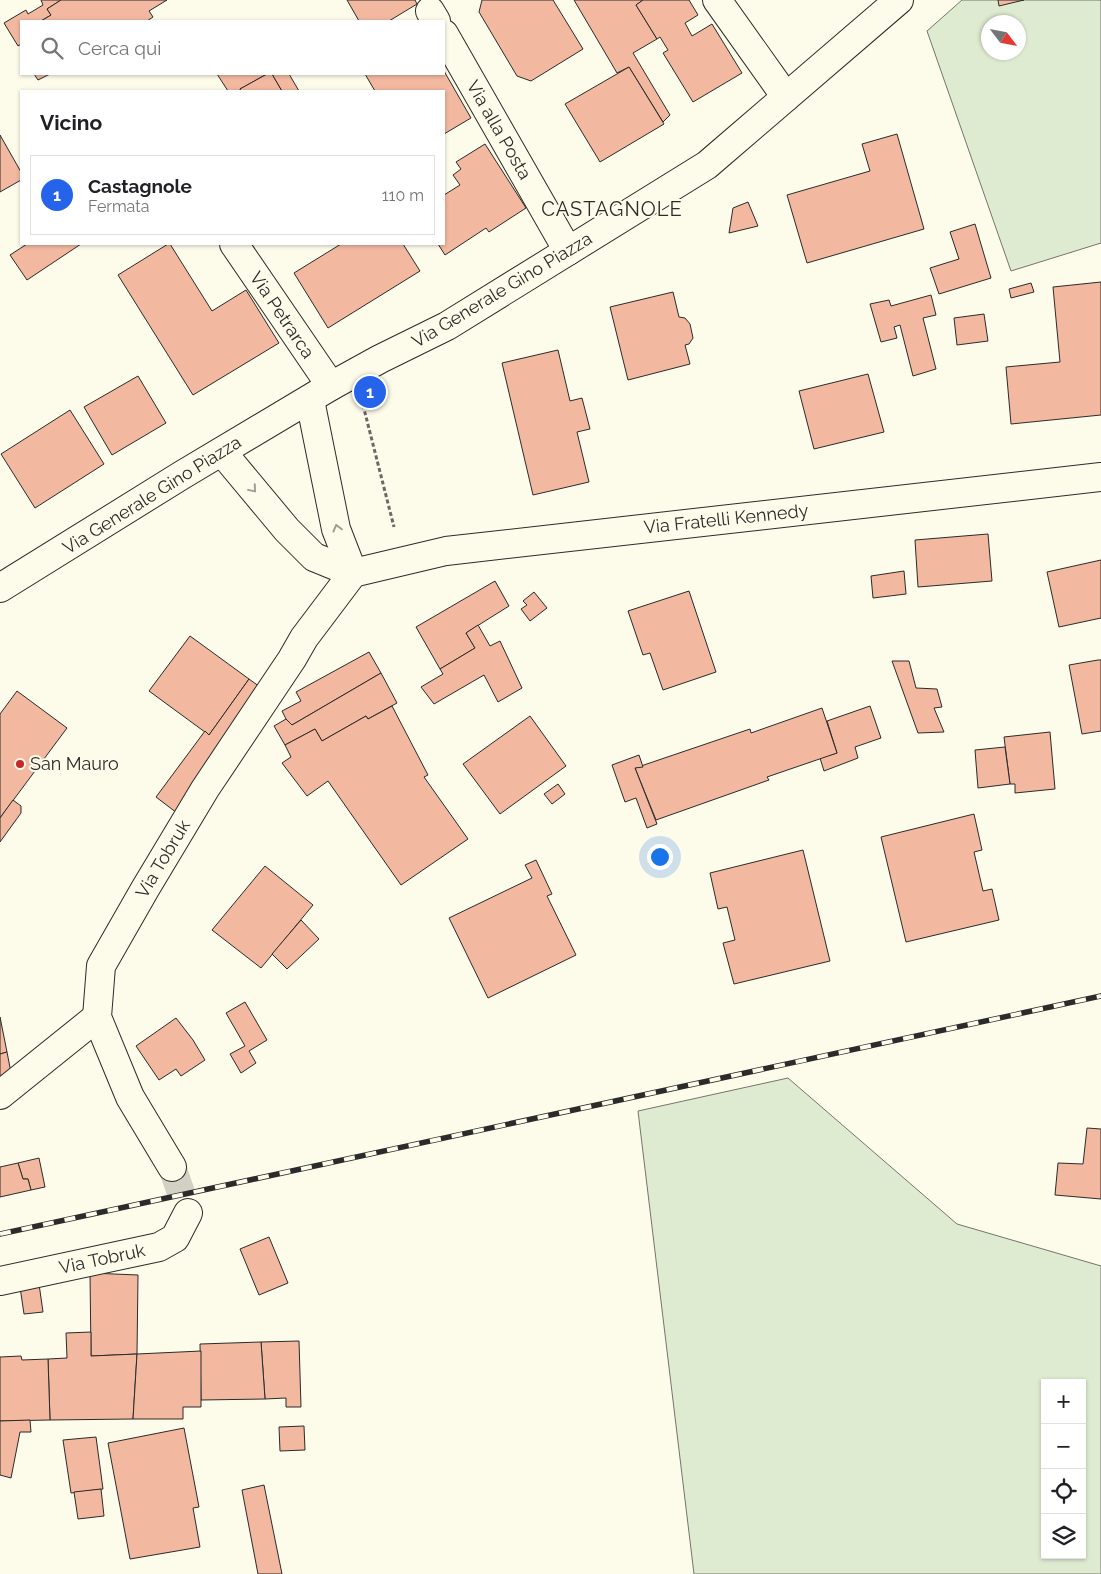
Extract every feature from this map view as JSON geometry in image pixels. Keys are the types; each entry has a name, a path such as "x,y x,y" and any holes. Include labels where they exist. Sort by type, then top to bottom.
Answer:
{"street":[{"path":"717,0 786,97"},
{"name":"Via Generale Gino Piazza","path":"0,588 320,393 380,359 448,326 707,165 899,0"},
{"name":"Via alla Posta","path":"445,36 568,251"},
{"name":"Via Petrarca","path":"235,245 320,393"},
{"path":"320,393 336,529 353,574"},
{"path":"222,452 287,530 314,557 353,574"},
{"name":"Via Fratelli Kennedy","path":"353,574 446,551 1101,477"},
{"name":"Via Tobruk","path":"172,1167 130,1098 97,1018 101,966 205,789 304,638 353,574"},
{"path":"0,1096 97,1018"},
{"name":"Via Tobruk","path":"0,1281 159,1247 175,1238 188,1213"}],"path":[{"path":"355,374 394,527"}],"green space":[{"path":"962,0 1101,0 1101,243 1011,271 927,31"},
{"path":"788,1078 957,1224 1101,1266 1101,1574 694,1574 638,1111"}],"building":[{"path":"41,0 61,0 47,9 51,15 43,20 20,20 20,45 18,46 4,23 26,10 28,14 43,5"},
{"path":"61,0 167,0 149,11 153,17 148,20 43,20 51,15 47,9"},
{"path":"347,0 415,0 417,4 391,20 358,20"},
{"path":"482,0 553,0 583,49 531,81 517,76 479,12"},
{"path":"574,0 643,0 636,5 657,39 633,53 670,115 663,122 629,67 617,73"},
{"path":"643,0 689,0 698,15 685,23 692,36 712,24 742,73 693,102 663,53 668,50 660,37 657,39 636,5"},
{"path":"998,0 1024,0 999,6"},
{"path":"629,67 664,124 600,162 565,104"},
{"path":"445,73 471,118 445,133 445,90 374,90 366,75 445,75"},
{"path":"35,75 48,75 38,80"},
{"path":"218,75 265,75 240,90 227,90"},
{"path":"265,75 273,75 281,90 240,90"},
{"path":"273,75 290,75 298,90 281,90"},
{"path":"897,134 924,229 807,263 787,195 870,171 862,144"},
{"path":"0,135 20,170 20,181 0,192"},
{"path":"485,144 526,208 489,232 486,228 445,255 439,245 445,245 445,194 460,185 453,175 461,169 456,162"},
{"path":"748,202 758,226 729,233 733,208"},
{"path":"975,224 991,278 939,294 930,268 959,259 950,232"},
{"path":"25,245 80,245 27,280 10,255"},
{"path":"166,245 171,245 212,311 246,290 279,343 193,395 118,275"},
{"path":"339,245 404,245 420,271 328,328 294,273"},
{"path":"1101,282 1101,415 1011,424 1006,367 1060,362 1053,287"},
{"path":"1031,283 1034,292 1011,298 1009,289"},
{"path":"673,292 679,317 685,318 690,324 693,338 689,344 685,345 690,364 628,380 610,307"},
{"path":"931,295 936,315 923,318 936,369 913,376 900,325 894,327 897,338 881,342 870,304 889,300 891,306"},
{"path":"984,314 988,341 957,345 954,318"},
{"path":"558,350 570,401 582,398 590,429 577,432 589,482 533,495 502,363"},
{"path":"868,374 884,432 814,449 799,391"},
{"path":"138,376 166,423 112,455 84,407"},
{"path":"70,410 104,464 35,508 1,454"},
{"path":"988,534 992,581 918,587 915,540"},
{"path":"1101,560 1101,618 1059,627 1047,572"},
{"path":"904,571 906,594 873,598 871,576"},
{"path":"495,581 509,606 466,633 475,648 440,669 416,627"},
{"path":"689,591 716,672 663,690 650,653 643,655 628,611"},
{"path":"534,592 547,608 530,621 521,609 527,605 523,601"},
{"path":"478,625 490,646 500,641 522,688 498,702 484,675 434,704 421,687 443,674 440,669 475,648 466,633"},
{"path":"190,636 249,679 209,735 149,691"},
{"path":"369,652 381,673 292,725 286,719 282,711 301,701 296,692"},
{"path":"1101,660 1101,731 1082,734 1069,665"},
{"path":"892,661 909,661 916,688 937,689 942,707 934,708 944,732 918,733"},
{"path":"381,673 397,703 368,719 366,716 322,741 315,729 285,745 274,726 286,719 292,725"},
{"path":"249,679 267,692 177,813 156,797 205,731 209,735"},
{"name":"San Mauro","path":"17,691 67,728 0,818 0,714"},
{"path":"392,706 428,775 424,777 468,839 401,885 328,781 307,796 282,763 291,757 285,745 315,729 322,741 366,716 368,719"},
{"path":"870,706 881,738 855,747 858,758 824,771 820,758 837,753 827,721"},
{"path":"822,708 837,753 767,777 769,780 656,820 635,768 750,729 751,733"},
{"path":"530,716 566,766 500,814 463,764"},
{"path":"1050,732 1055,789 1015,793 1015,784 1010,784 1004,737"},
{"path":"1005,747 1010,784 978,788 975,750"},
{"path":"639,755 643,767 635,768 657,824 647,828 636,798 625,802 612,765"},
{"path":"558,784 565,794 552,804 544,794"},
{"path":"13,800 21,806 21,813 0,842 0,818"},
{"path":"974,814 982,850 974,852 983,891 992,889 999,920 906,942 881,837"},
{"path":"803,850 830,961 734,984 723,943 735,940 727,907 718,909 710,873"},
{"path":"536,860 552,894 547,896 576,955 488,998 449,918 532,878 525,865"},
{"path":"265,866 313,905 261,968 212,930"},
{"path":"301,920 319,939 287,969 272,954"},
{"path":"245,1002 267,1040 249,1051 256,1063 241,1073 230,1054 245,1046 226,1013"},
{"path":"0,1017 7,1052 0,1054"},
{"path":"176,1018 205,1060 181,1076 176,1069 159,1080 136,1046"},
{"path":"7,1052 12,1078 0,1080 0,1054"},
{"path":"1087,1128 1101,1129 1101,1199 1055,1195 1058,1163 1083,1164"},
{"path":"39,1158 45,1187 31,1190 28,1179 23,1179 18,1163"},
{"path":"18,1163 23,1179 28,1179 31,1190 0,1197 0,1167"},
{"path":"269,1237 288,1283 259,1295 240,1249"},
{"path":"90,1273 138,1275 137,1354 91,1356"},
{"path":"39,1284 43,1312 24,1314 20,1287"},
{"path":"91,1332 91,1356 137,1354 133,1419 50,1420 48,1359 67,1358 66,1333"},
{"path":"299,1341 301,1407 286,1407 286,1398 265,1399 261,1342"},
{"path":"261,1342 265,1399 201,1400 200,1344"},
{"path":"201,1351 201,1407 183,1407 183,1419 133,1419 137,1354"},
{"path":"21,1356 22,1360 48,1359 50,1420 0,1421 0,1357"},
{"path":"30,1420 31,1432 20,1432 11,1478 0,1475 0,1421"},
{"path":"304,1426 305,1450 280,1451 279,1427"},
{"path":"184,1428 199,1507 193,1508 200,1547 130,1559 108,1443"},
{"path":"96,1437 103,1489 71,1493 63,1440"},
{"path":"264,1485 282,1574 258,1574 242,1490"},
{"path":"101,1489 104,1516 78,1519 74,1492"}],"tunnel":[{"path":"172,1167 188,1213"}],"railway":[{"path":"0,1234 1101,996"}],"place":[{"name":"Castagnole","path":"370,392"},
{"name":"San Mauro","path":"20,764"}],"district":[{"name":"CASTAGNOLE","path":"612,209"}]}
